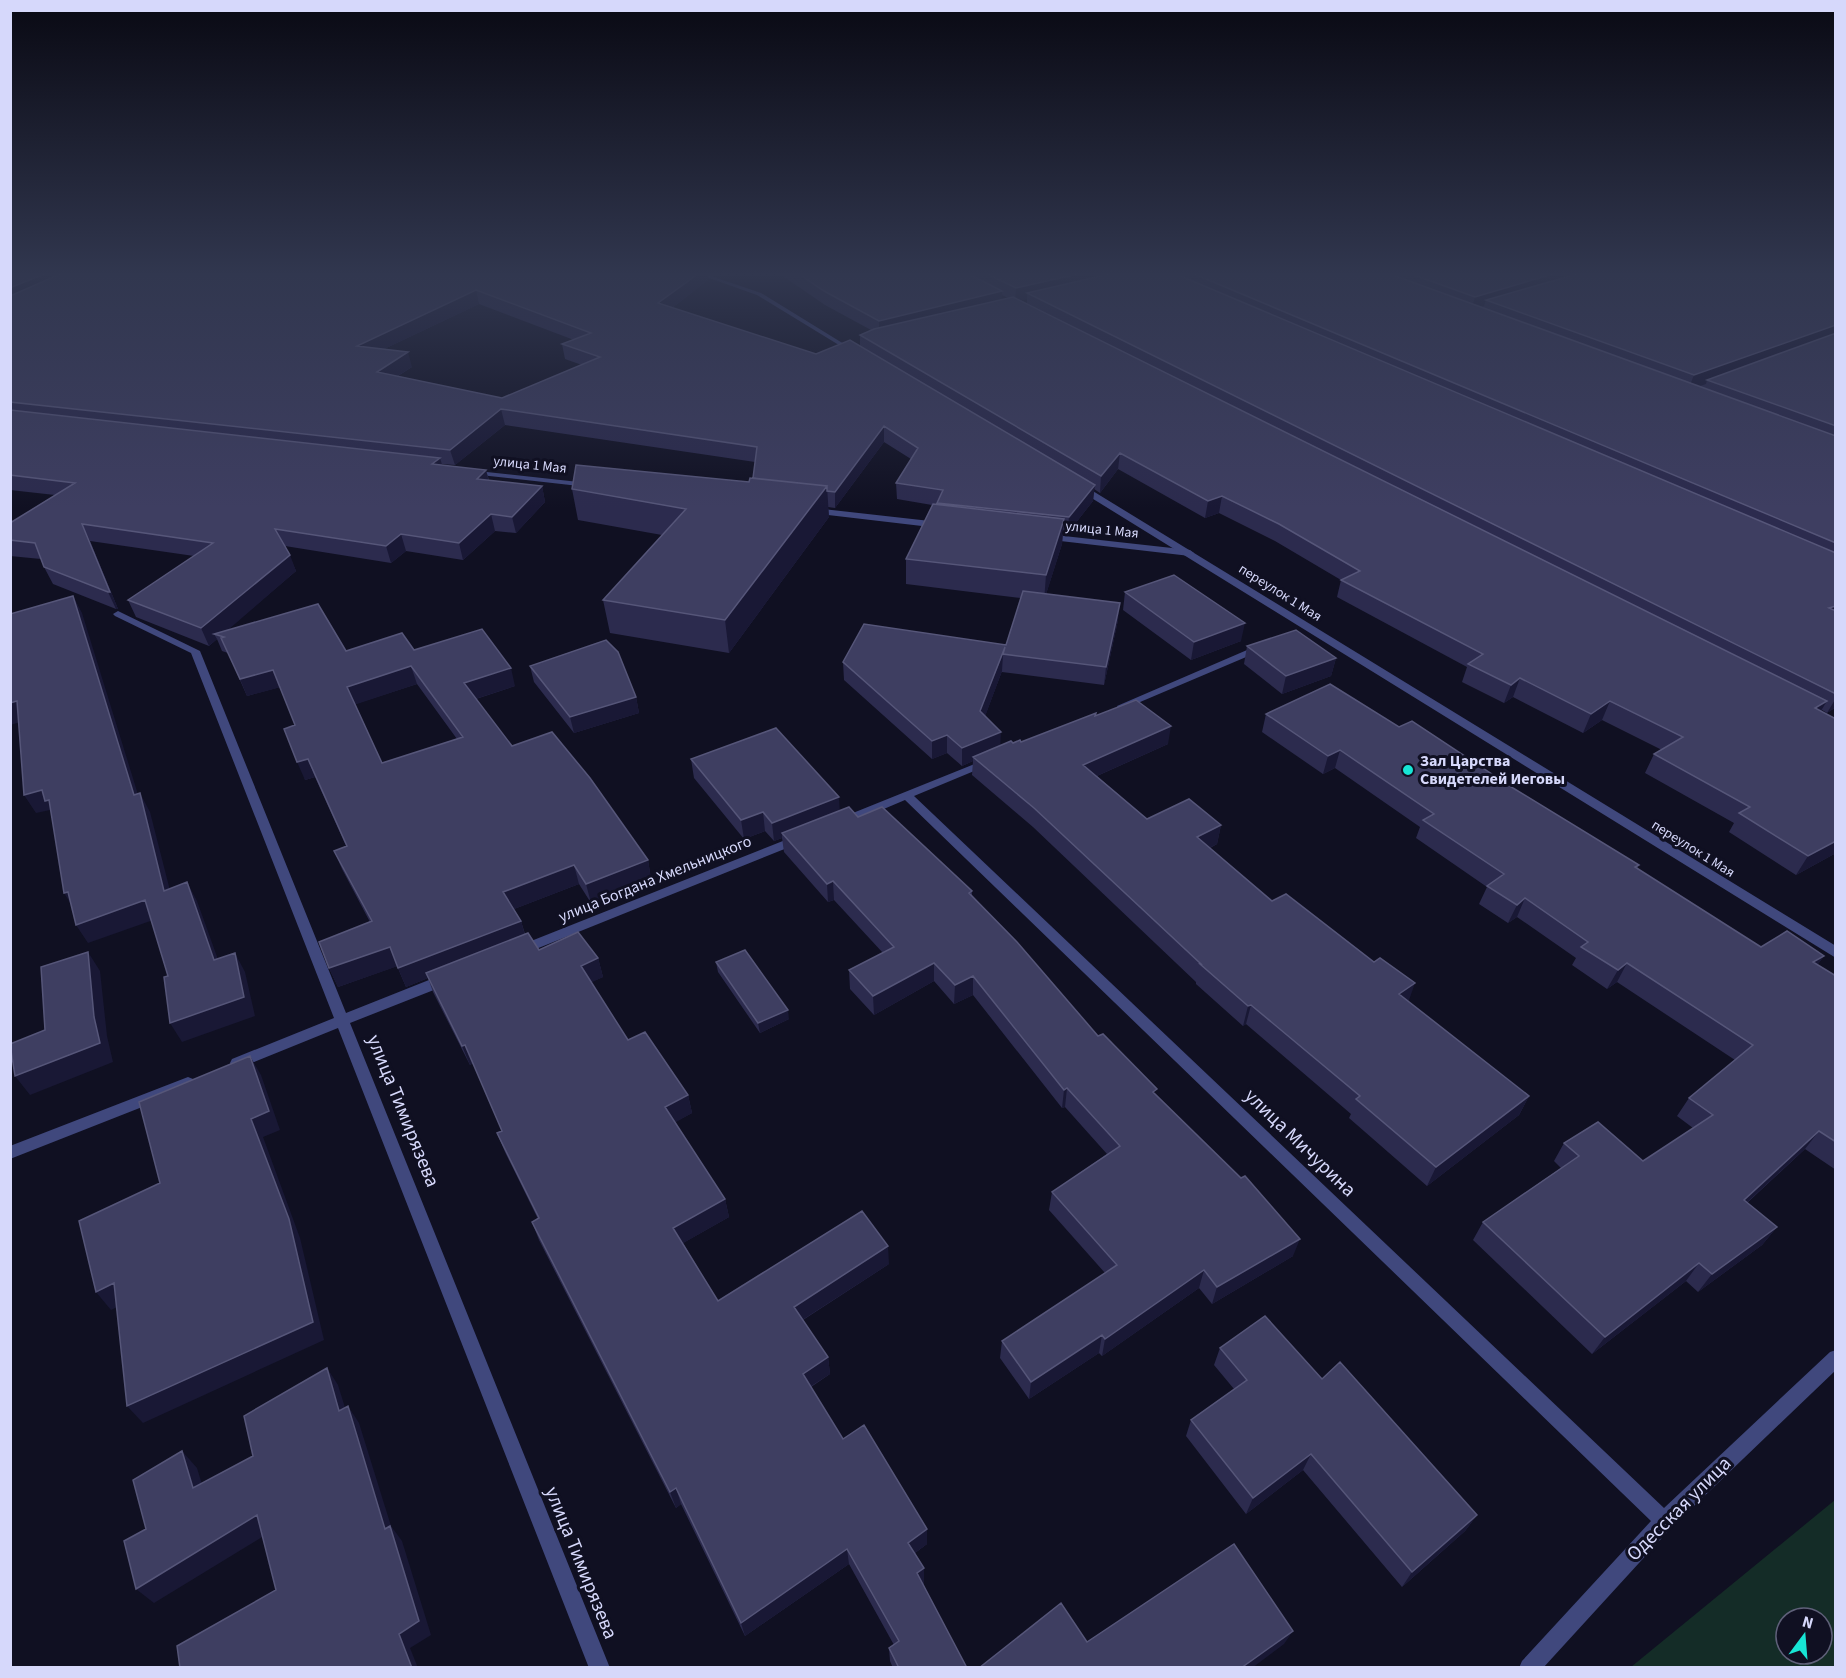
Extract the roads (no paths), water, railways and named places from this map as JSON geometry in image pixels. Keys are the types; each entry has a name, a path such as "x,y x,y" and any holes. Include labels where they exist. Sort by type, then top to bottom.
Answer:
{"street":[{"path":"856,352 865,358"},
{"name":"улица 1 Мая","path":"462,471 603,487"},
{"name":"переулок 1 Мая","path":"1068,480 1190,553 1303,629 1836,953"},
{"path":"805,510 946,526"},
{"name":"улица 1 Мая","path":"1039,536 1190,553"},
{"name":"улица Тимирязева","path":"118,614 195,651 344,1020 600,1668"},
{"path":"1113,709 1276,641"},
{"path":"829,827 1004,755"},
{"name":"улица Мичурина","path":"907,796 1664,1521"},
{"name":"улица Богдана Хмельницкого","path":"509,954 807,836"},
{"path":"222,1069 454,976"},
{"path":"10,1153 200,1078"},
{"name":"Одесская улица","path":"1529,1668 1664,1521 1836,1358"}],"place":[{"name":"Зал Царства Свидетелей Иеговы","path":"1408,770"}]}
